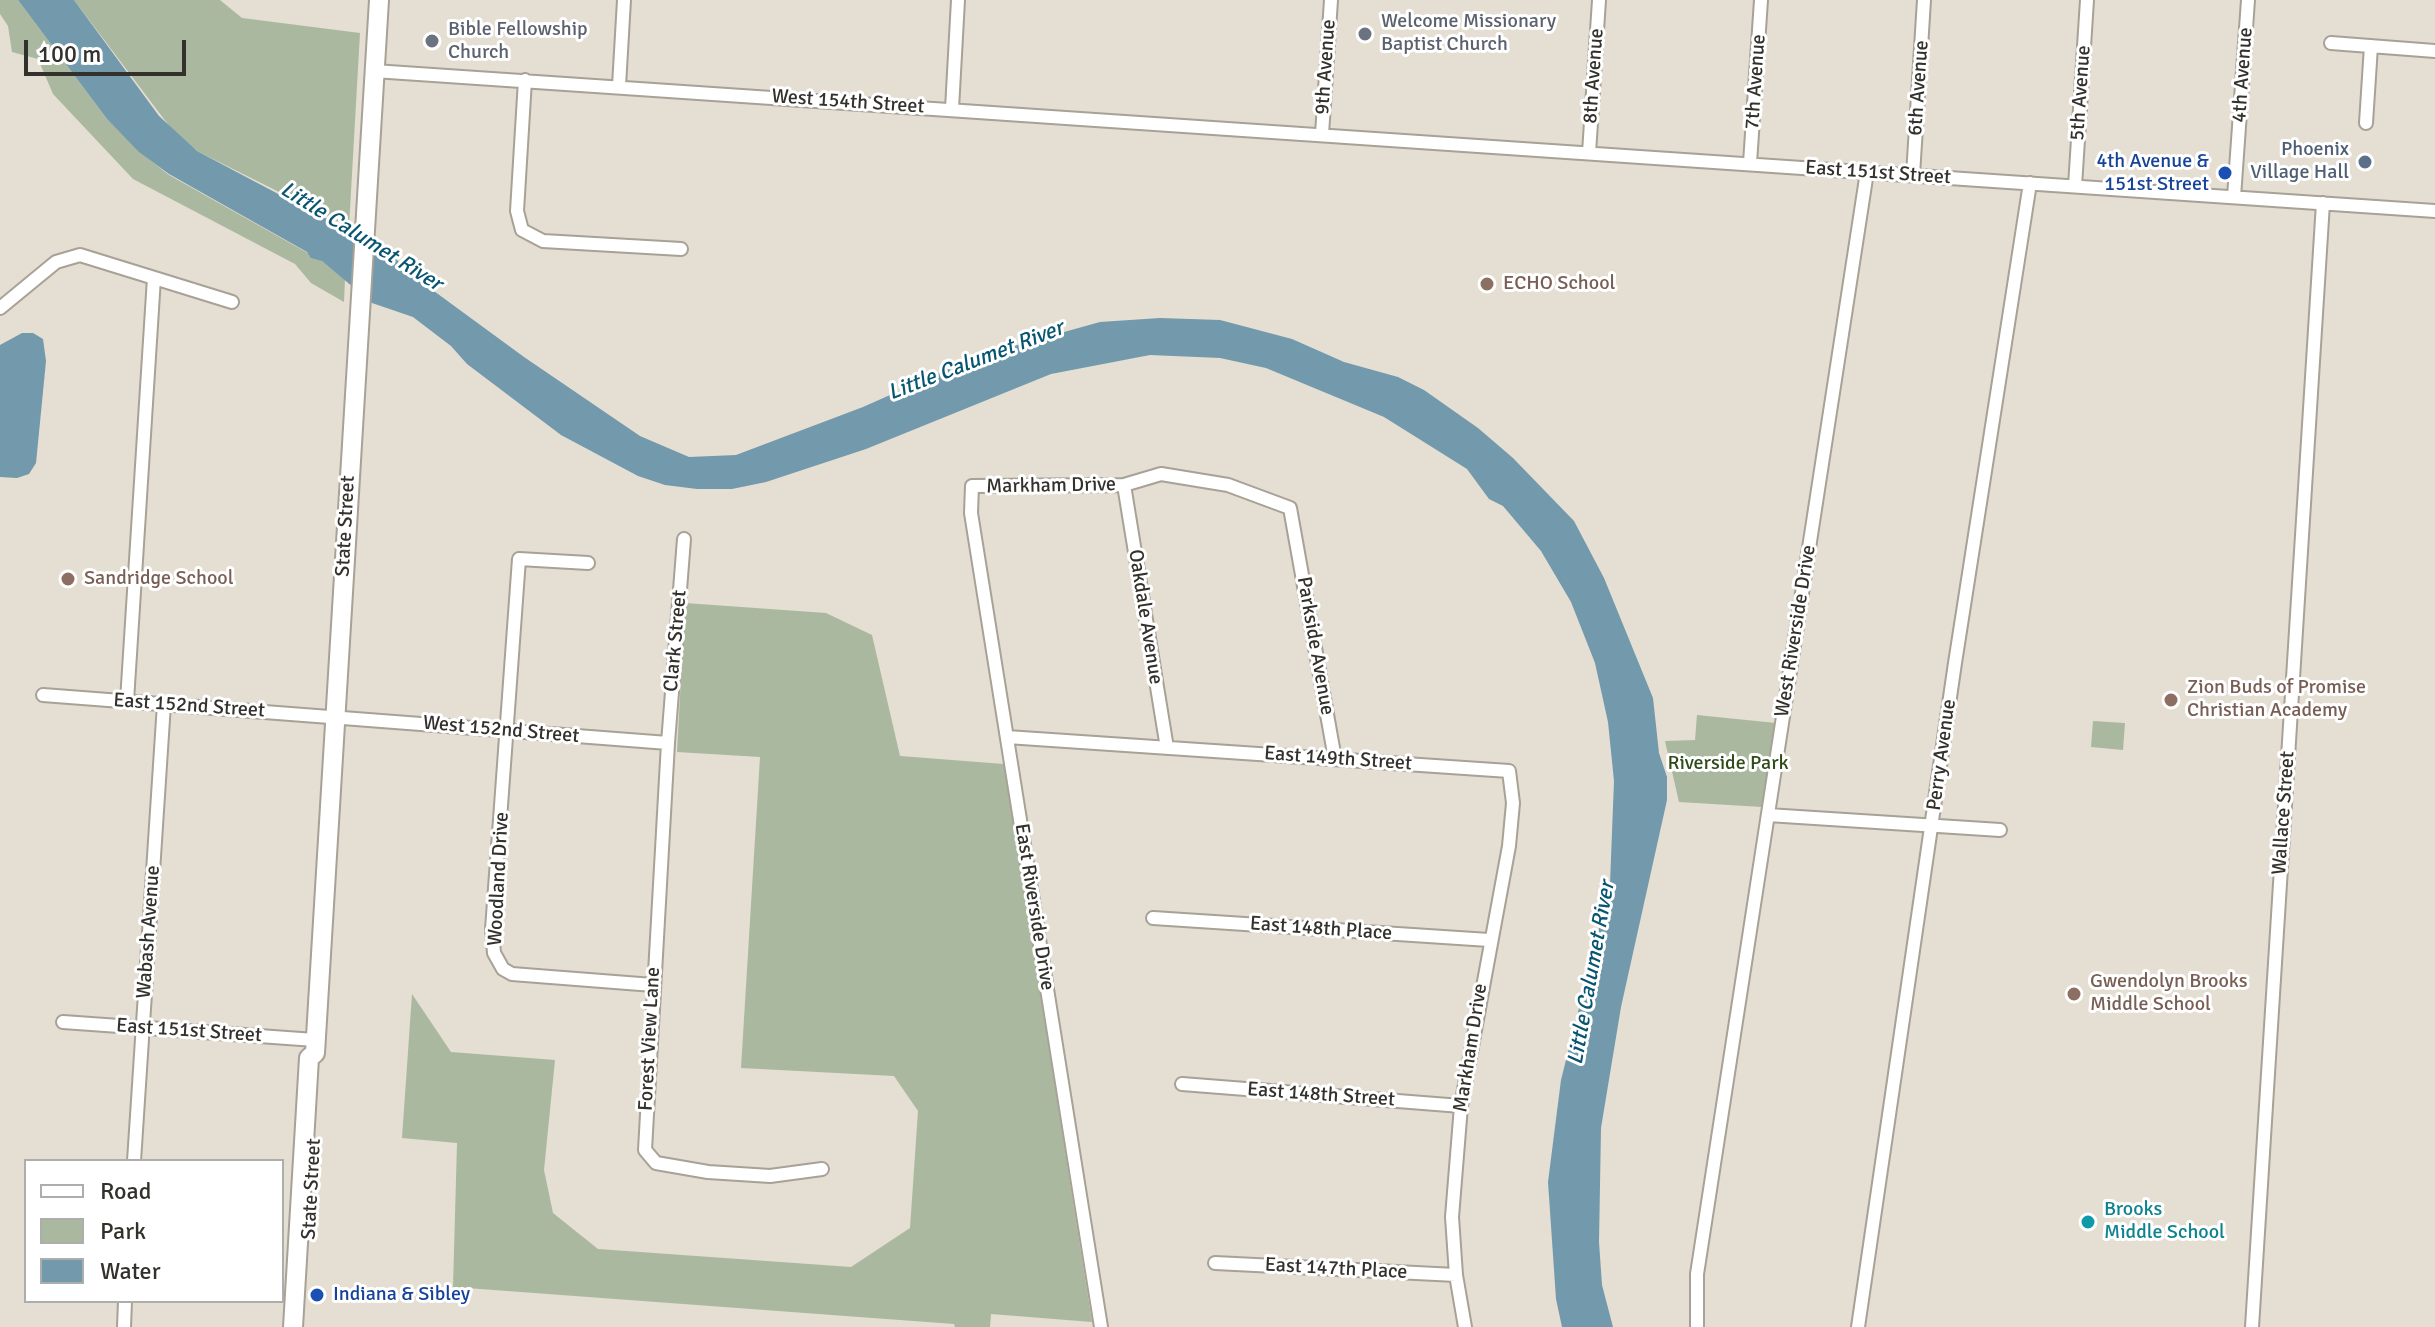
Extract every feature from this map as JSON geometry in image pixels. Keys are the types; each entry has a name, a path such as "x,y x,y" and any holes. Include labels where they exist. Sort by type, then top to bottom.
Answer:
{"main road":[{"name":"State Street","path":"304,1327 320,1062 315,1046 379,0"},
{"name":"State Street","path":"293,1327 309,1058 315,1046"}],"street":[{"path":"619,86 624,0"},
{"path":"952,109 958,0"},
{"name":"9th Avenue","path":"1322,134 1331,0"},
{"name":"8th Avenue","path":"1589,153 1599,0"},
{"name":"7th Avenue","path":"1750,163 1761,0"},
{"name":"6th Avenue","path":"1913,175 1924,0"},
{"name":"5th Avenue","path":"2075,186 2087,0"},
{"name":"4th Avenue","path":"2234,197 2248,0"},
{"path":"2331,43 2435,51"},
{"path":"2366,123 2371,46"},
{"name":"West 154th Street","path":"374,71 1322,134"},
{"path":"525,80 517,211 522,230 543,241 681,249"},
{"name":"East 151st Street","path":"1322,134 2435,211"},
{"name":"West Riverside Drive","path":"1697,1327 1697,1274 1867,172"},
{"name":"Perry Avenue","path":"1858,1327 2030,183"},
{"name":"Wallace Street","path":"2252,1327 2323,203"},
{"path":"0,308 56,262 80,255 232,302"},
{"path":"127,701 154,278"},
{"name":"Markham Drive","path":"972,486 1124,485 1161,474 1228,485 1290,508 1296,533"},
{"name":"Oakdale Avenue","path":"1124,485 1167,748"},
{"name":"East Riverside Drive","path":"972,486 971,513 1101,1327"},
{"name":"Parkside Avenue","path":"1296,533 1335,759"},
{"name":"Clark Street","path":"668,743 684,539"},
{"name":"Woodland Drive","path":"588,563 519,559 492,929 497,962 512,974 653,985"},
{"name":"East 152nd Street","path":"43,695 334,717"},
{"name":"Wabash Avenue","path":"134,1159 164,704"},
{"name":"West 152nd Street","path":"334,717 668,743"},
{"path":"1007,737 1167,748"},
{"name":"Forest View Lane","path":"668,743 644,1140 648,1158 668,1167 770,1176 822,1169"},
{"name":"East 149th Street","path":"1167,748 1509,771"},
{"name":"Markham Drive","path":"1465,1327 1456,1275 1452,1217 1461,1106 1489,940 1509,846 1513,803 1509,771"},
{"path":"1768,815 2000,830"},
{"name":"East 148th Place","path":"1153,918 1489,940"},
{"name":"East 151st Street","path":"63,1022 142,1027 315,1046"},
{"name":"East 148th Street","path":"1182,1084 1461,1106"},
{"name":"East 147th Place","path":"1215,1263 1456,1275"},
{"path":"124,1327 125,1303"}],"green space":[{"path":"0,0 18,0 107,119 140,152 169,175 322,261 345,279 344,302 311,283 295,264 133,179 53,94 38,59 12,52 8,26 0,14"},
{"path":"74,0 220,0 242,18 360,33 349,227 197,151 176,135"},
{"path":"685,603 826,613 872,635 900,756 1004,764 1092,1322 991,1314 990,1327 955,1327 954,1324 453,1287 457,1143 402,1138 412,994 451,1052 555,1060 544,1170 553,1213 598,1249 851,1267 910,1228 918,1111 894,1076 741,1068 760,757 677,752"},
{"name":"Riverside Park","path":"1697,715 1776,723 1762,807 1679,802 1665,741 1695,740"},
{"path":"2093,721 2125,723 2123,750 2091,747"}],"water":[{"name":"Little Calumet River","path":"18,0 74,0 159,116 197,151 318,215 378,241 412,275 524,357 640,436 689,457 736,455 863,407 978,356 1100,322 1160,318 1220,320 1292,339 1344,362 1398,377 1424,390 1478,428 1513,458 1574,521 1604,578 1653,698 1659,753 1667,777 1667,800 1621,1007 1601,1128 1599,1242 1602,1285 1613,1327 1562,1327 1556,1299 1548,1182 1561,1080 1610,884 1614,781 1608,722 1595,663 1571,602 1541,551 1503,506 1489,499 1467,469 1384,417 1266,368 1220,358 1150,355 1051,374 866,449 766,482 732,489 665,485 638,476 561,435 467,364 451,346 413,317 372,303 322,261 311,258 307,252 169,174 139,152 107,119"},
{"path":"22,333 33,333 43,339 46,361 36,463 29,474 17,478 0,477 0,345"}],"place":[{"name":"Welcome Missionary Baptist Church","path":"1365,34"},
{"name":"Bible Fellowship Church","path":"432,41"},
{"name":"Phoenix Village Hall","path":"2365,162"},
{"name":"4th Avenue & 151st Street","path":"2225,173"},
{"name":"ECHO School","path":"1487,284"},
{"name":"Sandridge School","path":"68,579"},
{"name":"Zion Buds of Promise Christian Academy","path":"2171,700"},
{"name":"Gwendolyn Brooks Middle School","path":"2074,994"},
{"name":"Brooks Middle School","path":"2088,1222"},
{"name":"Indiana & Sibley","path":"317,1295"}]}
